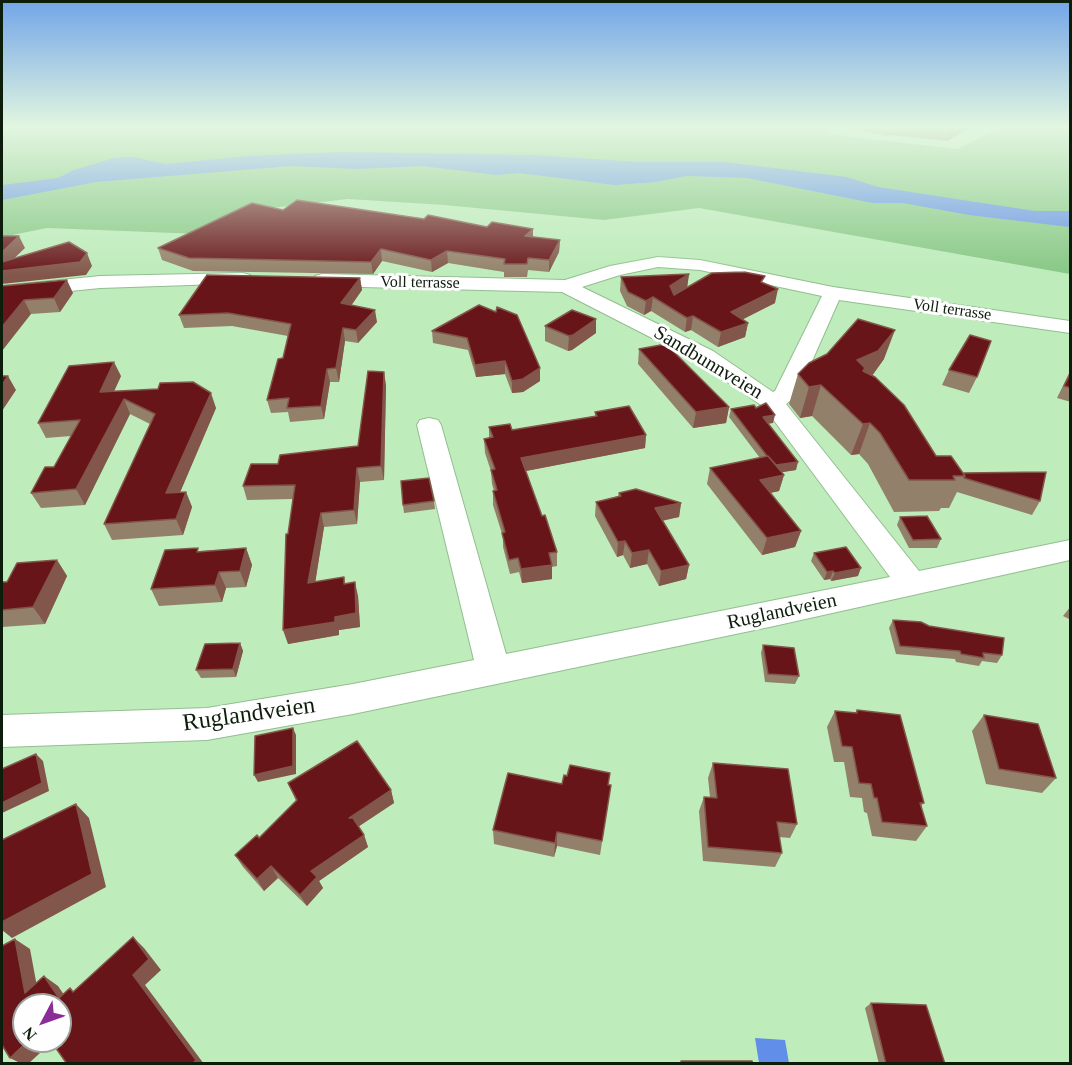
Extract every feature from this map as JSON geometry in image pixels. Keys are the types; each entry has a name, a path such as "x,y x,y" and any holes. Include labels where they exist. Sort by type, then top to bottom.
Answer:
{"street":[{"name":"Voll terrasse","path":"305,280 566,286 616,270 658,262 676,262 833,293 1071,327"},
{"path":"2,292 100,282 257,279"},
{"name":"Sandbunnveien","path":"566,286 705,356 772,402 912,584"},
{"path":"772,402 785,395 833,293"},
{"path":"429,425 493,670"},
{"name":"Ruglandveien","path":"2,731 207,724 353,699 774,614 1071,550"}],"green space":[{"path":"2,177 1070,177 1070,274 699,208 604,220 444,205 348,199 271,208 226,235 47,228 2,237"}],"water":[{"path":"161,177 96,182 2,200 2,185 58,178"},
{"path":"549,177 683,177 655,182 615,185"},
{"path":"708,177 847,177 878,187 1035,211 1070,211 1070,227 969,215 903,203 873,203 747,178"},
{"path":"755,1038 785,1040 789,1063 759,1063"}],"building":[{"path":"297,200 424,219 428,215 487,227 492,222 533,229 525,236 560,240 549,260 528,258 527,264 504,264 505,259 447,251 431,260 381,249 371,262 189,258 158,248 252,203 283,210"},
{"path":"2,236 19,236 2,252"},
{"path":"69,242 87,253 80,262 2,271 2,262"},
{"path":"744,272 765,276 761,282 778,289 731,312 748,323 721,332 693,316 687,318 653,297 646,301 628,292 621,277 689,274 670,286 674,295 712,273"},
{"path":"207,275 360,278 341,303 375,310 356,330 343,328 336,368 327,369 321,406 287,408 289,398 267,400 278,359 283,358 291,324 228,313 179,315"},
{"path":"67,280 54,298 24,300 2,327 2,286"},
{"path":"479,305 496,312 497,307 517,315 540,368 523,379 512,381 505,361 475,365 467,338 432,331"},
{"path":"572,310 596,319 569,336 545,326"},
{"path":"858,319 895,330 878,351 857,360 865,368 863,371 875,377 904,405 936,456 951,456 965,476 953,476 955,480 909,480 880,433 870,423 863,424 821,385 809,387 798,374 809,363 827,354"},
{"path":"970,335 991,341 977,377 949,370"},
{"path":"666,344 729,407 696,412 639,349"},
{"path":"114,362 100,392 158,389 160,383 193,382 211,393 166,493 186,492 176,519 104,524 155,414 124,399 76,489 31,493 45,467 54,467 80,420 38,423 69,366"},
{"path":"368,371 384,372 381,466 357,468 354,510 321,513 308,583 344,577 344,584 355,582 356,613 335,617 335,622 283,630 286,534 288,534 295,485 243,486 251,464 278,464 280,455 358,446"},
{"path":"1071,372 1071,388 1064,386"},
{"path":"2,376 8,376 2,385"},
{"path":"766,403 775,415 763,417 798,462 776,465 731,409 754,405 756,408"},
{"path":"629,406 646,435 521,458 542,516 545,515 557,552 549,553 552,565 521,569 518,558 509,560 502,533 505,532 493,491 497,490 491,470 495,469 484,439 493,437 489,427 510,424 512,430 597,416 595,412"},
{"path":"768,456 784,475 760,480 801,531 767,538 710,468"},
{"path":"1046,472 1040,501 964,478 963,473"},
{"path":"429,478 434,501 403,505 401,481"},
{"path":"636,489 681,503 655,508 689,565 661,571 649,550 632,553 625,541 618,542 596,502 621,496 619,493"},
{"path":"927,516 941,539 913,540 900,517"},
{"path":"846,547 861,568 835,573 827,572 814,553"},
{"path":"198,548 197,552 246,548 240,571 219,572 215,585 151,589 165,550"},
{"path":"57,560 33,607 2,610 2,582 7,582 17,563"},
{"path":"893,620 921,622 929,626 1004,638 1002,655 983,653 984,658 961,654 960,651 900,646"},
{"path":"240,643 233,669 196,670 205,644"},
{"path":"763,645 794,648 799,676 768,674"},
{"path":"857,710 900,715 924,803 920,803 927,826 882,822 877,798 874,798 871,784 859,783 852,747 842,746 835,711 857,713"},
{"path":"984,715 1038,724 1056,778 999,769"},
{"path":"293,728 293,766 254,775 255,736"},
{"path":"357,741 391,790 349,818 353,818 364,835 311,871 317,877 300,895 271,866 257,879 235,855 257,835 259,838 297,800 288,783"},
{"path":"36,754 42,783 2,803 2,769"},
{"path":"713,763 788,769 797,824 777,822 782,853 708,847 704,797 717,798"},
{"path":"570,765 610,773 608,785 611,785 602,841 557,832 555,843 493,830 508,773 562,784"},
{"path":"76,804 92,874 2,922 2,840"},
{"path":"133,937 149,959 133,975 196,1060 192,1064 67,1064 59,1053 72,1053 72,993 64,993 70,988 73,992"},
{"path":"15,939 25,993 12,993 12,1053 15,1053 10,1058 2,1045 2,946"},
{"path":"44,976 56,993 25,993"},
{"path":"871,1003 926,1005 945,1064 886,1064"},
{"path":"681,1061 752,1061 753,1064 681,1064"}]}
